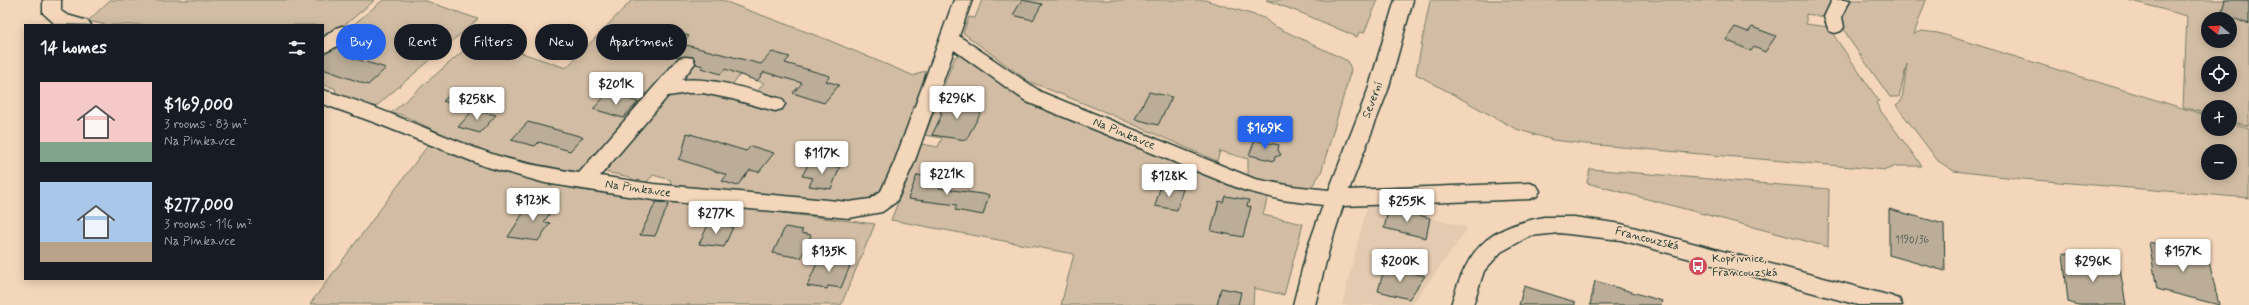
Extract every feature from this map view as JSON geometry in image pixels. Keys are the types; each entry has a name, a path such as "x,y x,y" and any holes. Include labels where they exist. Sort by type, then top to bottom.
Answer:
{"street":[{"path":"52,0 52,13 61,20 78,24"},
{"name":"Na Pinkavce","path":"324,97 369,112 436,141 498,163 545,175 697,197 849,210 875,206 889,196 904,164 963,0"},
{"name":"Severní","path":"1304,305 1316,259 1335,198 1390,53 1404,0"},
{"path":"1835,27 1833,17 1841,0"},
{"path":"324,46 336,37"},
{"name":"Na Pinkavce","path":"950,38 1034,96 1110,129 1250,185 1306,197 1335,198"},
{"path":"584,181 686,63"},
{"path":"660,92 671,88 691,87 725,92 775,104"},
{"path":"1335,198 1530,191"},
{"name":"Francouzská","path":"1462,305 1476,264 1492,248 1509,236 1523,230 1557,223 1580,224 1621,232 1891,305"}],"shaded area":[{"path":"110,0 375,0 346,24 336,24 336,32 324,42 324,24 102,24 88,21"},
{"path":"383,0 423,0 478,19 472,24 460,24 460,34 452,41 452,24 394,24 394,60 430,60 374,108 337,96 335,88 324,85 324,49 336,39 336,60 386,60 386,24 354,24"},
{"path":"632,0 721,0 828,40 914,76 921,72 933,71 881,194 864,202 847,203 670,187 671,180 653,175 648,181 642,184 637,183 630,177 600,171 657,101 677,91 722,96 755,94 764,83 740,75 730,87 674,81 693,60 687,55 687,24 609,24"},
{"path":"982,0 1205,0 1264,18 1272,25 1348,61 1351,70 1321,173 1312,186 1300,190 1248,178 1248,159 1220,151 1217,161 1105,112 1028,81 963,33 969,17 975,18"},
{"path":"1266,0 1378,0 1364,33 1359,32 1357,37 1304,14"},
{"path":"1430,0 1835,0 1826,17 1806,14 1806,24 1828,27 1879,101 1876,102 1880,110 1922,166 1896,166 1886,170 1586,144 1553,140 1516,129 1416,74"},
{"path":"1847,0 1926,0 1914,34 1921,31 1938,33 2201,114 2201,136 2237,136 2237,125 2249,128 2249,198 2023,179 1954,171 1938,161 1896,105 1902,100 1907,64 1899,97 1890,97 1849,39 1839,18"},
{"path":"2128,0 2249,0 2249,126 2237,123 2237,100 2201,100 2201,112 2183,107 2187,16"},
{"path":"596,37 596,60 683,60 581,175 528,165 483,153 400,114 390,114 460,54 460,60 527,60 527,55 535,57 535,60 543,60 566,68 574,60 588,60 588,45"},
{"path":"963,54 1025,96 1268,196 1263,215 1303,224 1284,295 1254,288 1253,305 1061,305 1074,254 891,220 921,144 938,147 942,138 925,135 955,57"},
{"path":"429,144 496,171 579,190 601,193 607,190 661,199 664,203 681,203 708,208 723,205 782,210 781,213 875,224 841,305 310,304"},
{"path":"1590,169 1829,189 1828,247 1587,183"},
{"path":"1367,207 1389,207 1468,228 1412,305 1342,305"}],"building":[{"path":"1022,0 1042,4 1033,20 1013,15"},
{"path":"2225,0 2243,0 2249,2 2249,24 2237,20 2237,12 2222,12"},
{"path":"1735,27 1748,32 1752,27 1776,36 1765,52 1754,47 1751,51 1726,40"},
{"path":"687,45 761,64 772,52 790,57 785,63 830,76 826,81 839,85 824,103 793,93 802,83 764,72 757,81 725,69 721,74 701,68 703,66 696,64 693,57 687,57"},
{"path":"336,48 336,60 359,60 386,68 368,85 324,69 324,54"},
{"path":"459,88 484,97 467,109 443,101"},
{"path":"1149,92 1172,97 1158,125 1135,119"},
{"path":"608,93 638,102 623,118 593,109"},
{"path":"949,98 984,107 966,140 932,135 942,114 940,113"},
{"path":"473,110 496,115 480,133 458,127"},
{"path":"528,122 583,137 570,151 539,142 535,146 511,140"},
{"path":"687,133 746,151 751,146 774,153 759,172 750,170 737,186 722,181 727,175 678,159 682,154"},
{"path":"1255,140 1279,145 1278,150 1281,155 1275,157 1274,161 1249,155"},
{"path":"809,163 840,167 831,189 809,186 813,178 802,176"},
{"path":"917,175 942,178 939,188 989,195 983,215 955,210 957,205 908,199"},
{"path":"1161,185 1183,189 1177,210 1155,206"},
{"path":"1225,196 1249,200 1247,206 1251,207 1243,237 1211,231 1219,201 1223,202"},
{"path":"531,201 555,205 544,222 550,223 538,241 508,237"},
{"path":"656,202 669,203 655,236 640,235"},
{"path":"1389,207 1430,218 1426,238 1384,228"},
{"path":"1889,209 1944,224 1945,271 1889,255"},
{"path":"709,223 733,227 724,247 699,244"},
{"path":"785,227 803,230 801,233 811,235 801,258 773,253"},
{"path":"2149,242 2208,257 2219,305 2157,289"},
{"path":"2063,253 2120,269 2126,305 2078,305 2068,302"},
{"path":"820,256 852,261 841,288 828,286 827,289 807,286"},
{"path":"1385,266 1425,276 1409,299 1378,291"},
{"path":"1595,281 1662,301 1661,305 1590,305"},
{"path":"1524,286 1575,302 1575,305 1519,305"},
{"path":"1221,288 1241,292 1238,305 1217,305"}],"place":[{"name":"Kopřivnice, Francouzská","path":"1698,266"}]}
